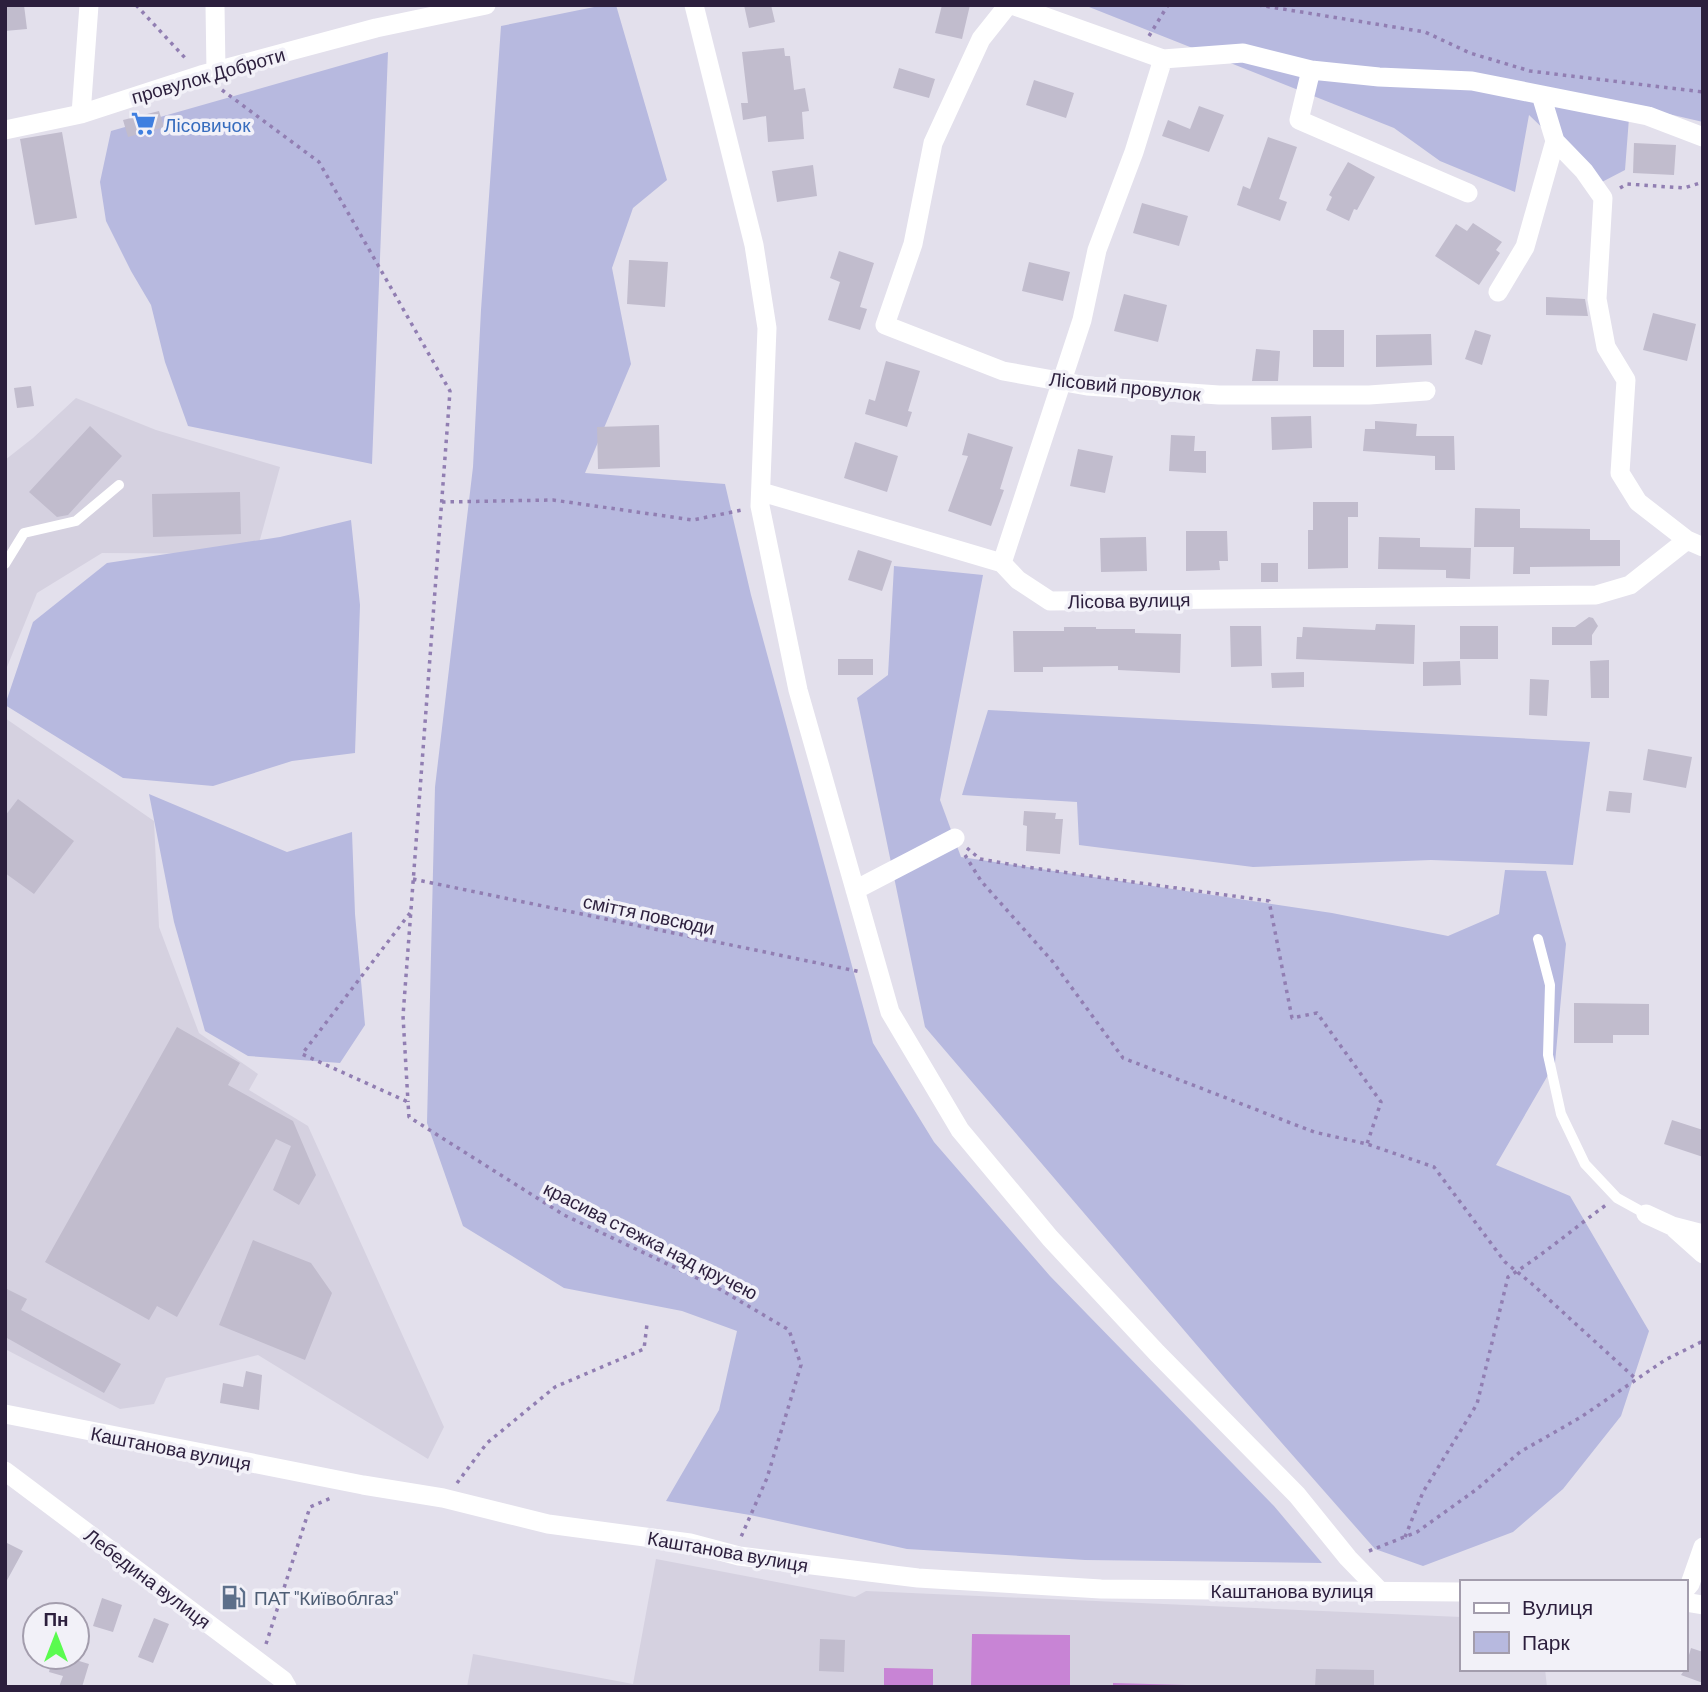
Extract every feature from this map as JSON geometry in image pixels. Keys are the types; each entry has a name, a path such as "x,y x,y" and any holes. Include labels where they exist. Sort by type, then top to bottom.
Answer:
{"street":[{"path":"81,114 89,5"},
{"path":"208,73 215,5"},
{"name":"провулок Доброти","path":"5,131 81,114 208,73 412,13 486,5"},
{"path":"694,5 754,244 767,328 761,499 798,690 890,1012 960,1130 1050,1238 1157,1353 1297,1495 1348,1558 1380,1591"},
{"name":"Лісовий провулок","path":"1426,391 1369,395 1219,395 1087,386 1003,371 884,325 913,244 933,143 981,39 1011,5 1163,59 1243,53 1311,70 1380,77 1472,81 1541,95"},
{"path":"761,499 1002,563 1082,320 1097,250 1134,152 1163,59"},
{"path":"1311,70 1299,120 1468,193"},
{"path":"1695,544 1638,502 1620,473 1626,380 1606,347 1597,299 1603,198 1584,171 1555,141 1541,95 1648,116 1703,137"},
{"path":"1498,292 1525,247 1555,141"},
{"name":"Лісова вулиця","path":"1002,563 1018,580 1050,601 1596,595 1630,585 1695,544"},
{"path":"855,890 955,838"},
{"path":"1646,1214 1672,1226 1703,1234"},
{"path":"1672,1226 1703,1254"},
{"name":"Каштанова вулиця","path":"5,1414 363,1485 443,1498 548,1524 690,1543 739,1556 918,1578 1088,1589 1460,1592"},
{"name":"Лебедина вулиця","path":"5,1471 261,1663 283,1680 287,1687"},
{"path":"1687,1588 1703,1547"}],"lane":[{"path":"5,564 24,533 76,521 120,485"},
{"path":"1538,939 1550,985 1548,1055 1561,1114 1584,1164 1617,1198 1646,1214"}],"path":[{"path":"136,5 208,73 319,162 450,391 404,1016 408,1102 302,1054 411,912"},
{"path":"1140,51 1168,5"},
{"path":"1258,5 1425,32 1469,53 1530,71 1703,92"},
{"path":"1603,198 1627,184 1684,188 1703,182"},
{"path":"442,502 553,500 693,520 761,499"},
{"path":"955,838 980,859 1269,901 1292,1018 1317,1013 1381,1102 1367,1144"},
{"path":"955,838 981,881 1053,962 1123,1058 1314,1132 1367,1144 1434,1167 1505,1262 1636,1379"},
{"name":"сміття повсюди","path":"413,879 880,976"},
{"name":"красива стежка над кручею","path":"408,1102 409,1117 564,1215 716,1287 789,1329 801,1365 767,1478 741,1534 739,1556"},
{"path":"1405,1537 1423,1492 1477,1404 1508,1278 1617,1198"},
{"path":"443,1498 487,1443 555,1387 644,1349 647,1324"},
{"path":"1348,1558 1418,1532 1477,1489 1520,1452 1581,1417 1665,1360 1703,1341"},
{"path":"261,1663 310,1507 363,1485"}],"shaded area":[{"path":"76,398 156,430 280,467 256,554 102,553 37,593 5,672 5,460"},
{"path":"5,718 154,821 159,927 199,1033 258,1074 249,1090 308,1126 444,1427 428,1459 258,1355 166,1378 154,1404 120,1409 5,1349"},
{"path":"656,1559 855,1597 866,1591 1460,1617 1460,1671 1545,1671 1547,1687 467,1687 473,1654 633,1684"},
{"path":"972,1634 1070,1635 1070,1687 971,1687"},
{"path":"884,1668 933,1669 933,1687 884,1687"},
{"path":"1113,1683 1260,1687 1113,1687"}],"green space":[{"path":"604,5 616,5 667,180 633,208 612,268 631,364 585,473 725,484 751,595 873,1043 934,1142 1050,1276 1274,1506 1322,1563 1085,1560 907,1549 750,1515 666,1501 719,1410 737,1331 682,1311 564,1288 463,1226 427,1123 435,787 473,467 501,26"},
{"path":"1084,5 1703,5 1703,122 1630,105 1625,170 1600,183 1529,115 1515,192 1440,161 1394,128"},
{"path":"388,52 372,464 188,426 165,362 151,305 106,221 100,182 111,131"},
{"path":"351,520 360,605 355,753 292,761 213,786 123,778 5,705 33,622 107,563 280,537"},
{"path":"894,566 983,575 940,800 961,857 1332,913 1448,936 1499,914 1505,870 1546,871 1566,944 1555,1063 1496,1165 1570,1196 1649,1331 1621,1416 1563,1489 1513,1532 1423,1566 1375,1549 925,1027 857,698 888,675"},
{"path":"988,710 1590,742 1573,865 1431,860 1253,867 1079,845 1077,802 962,795"},
{"path":"149,794 287,852 352,832 355,914 365,1025 340,1063 248,1056 205,1031 174,922"}],"building":[{"path":"5,5 24,5 27,29 5,31"},
{"path":"744,5 771,5 775,22 749,28"},
{"path":"942,5 970,5 962,39 935,33"},
{"path":"784,48 785,56 790,56 794,90 805,88 809,111 802,112 804,139 768,142 766,116 743,120 741,103 748,103 742,52"},
{"path":"899,68 935,79 929,98 893,88"},
{"path":"1034,80 1074,93 1066,118 1026,105"},
{"path":"1199,106 1224,115 1209,152 1162,136 1168,120 1190,129"},
{"name":"Лісовичок","path":"159,111 164,127 128,137 123,120"},
{"path":"62,132 77,218 35,225 20,139"},
{"path":"1268,137 1297,147 1279,199 1287,202 1280,221 1237,205 1243,186 1250,189"},
{"path":"1634,143 1676,145 1674,175 1633,173"},
{"path":"1348,162 1375,177 1349,221 1326,210 1332,197 1329,195"},
{"path":"813,165 817,196 777,202 772,171"},
{"path":"1142,203 1188,216 1179,246 1133,233"},
{"path":"1473,223 1502,242 1496,250 1500,253 1479,285 1435,256 1456,224 1467,231"},
{"path":"839,251 874,263 860,307 867,309 860,330 828,320 840,282 830,278"},
{"path":"629,260 668,262 665,307 627,304"},
{"path":"1029,262 1070,272 1063,301 1022,291"},
{"path":"1124,294 1167,305 1158,342 1114,331"},
{"path":"1546,297 1585,299 1588,316 1546,315"},
{"path":"1653,313 1696,324 1687,361 1643,350"},
{"path":"1313,330 1344,330 1344,367 1313,367"},
{"path":"1475,330 1491,335 1482,365 1465,359"},
{"path":"1431,334 1432,365 1376,367 1376,335"},
{"path":"1256,349 1280,351 1278,381 1252,381"},
{"path":"886,361 920,371 908,411 912,412 907,427 865,414 869,399 875,401"},
{"path":"31,386 34,406 17,408 14,388"},
{"path":"1311,416 1312,448 1272,450 1271,417"},
{"path":"1375,421 1417,424 1416,436 1454,436 1455,470 1435,470 1435,456 1363,451 1365,429 1375,429"},
{"path":"659,425 660,467 598,469 597,427"},
{"path":"90,426 122,456 68,515 57,517 29,492"},
{"path":"968,433 1013,447 1000,489 1004,490 991,526 948,511 968,456 962,455"},
{"path":"1171,435 1195,436 1194,451 1206,451 1206,473 1169,471"},
{"path":"855,442 898,456 887,492 844,478"},
{"path":"1078,449 1113,456 1105,493 1070,486"},
{"path":"240,492 241,534 153,537 152,494"},
{"path":"1313,502 1358,502 1358,517 1348,517 1348,568 1308,569 1308,530 1313,530"},
{"path":"1475,508 1520,509 1520,528 1590,529 1590,540 1620,540 1620,566 1530,567 1530,574 1513,574 1514,547 1474,547"},
{"path":"1186,531 1227,531 1228,561 1219,561 1220,570 1186,571"},
{"path":"1146,537 1147,571 1101,572 1100,538"},
{"path":"1379,537 1420,538 1420,547 1471,548 1470,579 1446,578 1446,570 1378,569"},
{"path":"858,550 892,561 882,591 848,580"},
{"path":"1261,563 1278,563 1278,582 1261,582"},
{"path":"1589,617 1593,618 1598,626 1592,635 1592,645 1552,645 1552,627 1575,627"},
{"path":"1376,624 1415,625 1414,664 1296,659 1297,637 1302,637 1303,627 1375,630"},
{"path":"1230,626 1261,626 1262,666 1231,667"},
{"path":"1460,626 1498,626 1498,659 1460,659"},
{"path":"1064,627 1135,629 1135,633 1181,634 1180,673 1118,670 1118,666 1043,667 1043,672 1014,672 1013,631 1064,631"},
{"path":"838,659 873,659 873,675 838,675"},
{"path":"1609,660 1609,698 1591,698 1590,661"},
{"path":"1460,661 1461,685 1423,686 1423,662"},
{"path":"1304,672 1304,687 1272,688 1271,673"},
{"path":"1530,679 1549,680 1547,716 1529,715"},
{"path":"1648,749 1692,757 1686,788 1643,780"},
{"path":"1609,791 1632,793 1630,813 1606,811"},
{"path":"18,799 74,841 34,894 5,873 5,816"},
{"path":"1024,811 1056,813 1055,819 1063,819 1060,854 1026,851 1027,826 1023,825"},
{"path":"1574,1003 1649,1004 1649,1035 1613,1035 1613,1043 1574,1043"},
{"path":"177,1027 240,1063 228,1085 293,1121 316,1175 299,1205 273,1190 291,1146 276,1139 177,1317 157,1306 149,1320 45,1262"},
{"path":"1672,1120 1703,1130 1703,1157 1664,1144"},
{"path":"253,1240 311,1263 332,1293 305,1360 219,1325"},
{"path":"5,1288 27,1299 21,1310 121,1364 104,1393 7,1338 5,1341"},
{"path":"246,1371 262,1375 259,1410 220,1403 223,1383 243,1387"},
{"path":"5,1542 23,1551 5,1584"},
{"path":"102,1598 122,1605 113,1632 93,1626"},
{"path":"154,1618 169,1624 153,1663 138,1657"},
{"path":"820,1639 845,1640 844,1672 819,1671"},
{"path":"1691,1648 1703,1652 1703,1683 1681,1675 1687,1671"},
{"path":"1316,1669 1374,1670 1374,1687 1315,1687"},
{"path":"87,1671 82,1687 59,1687 63,1676 49,1672"}],"place":[{"name":"Лісовичок","path":"144,124"},
{"name":"ПАТ \"Київоблгаз\"","path":"234,1597"}]}
